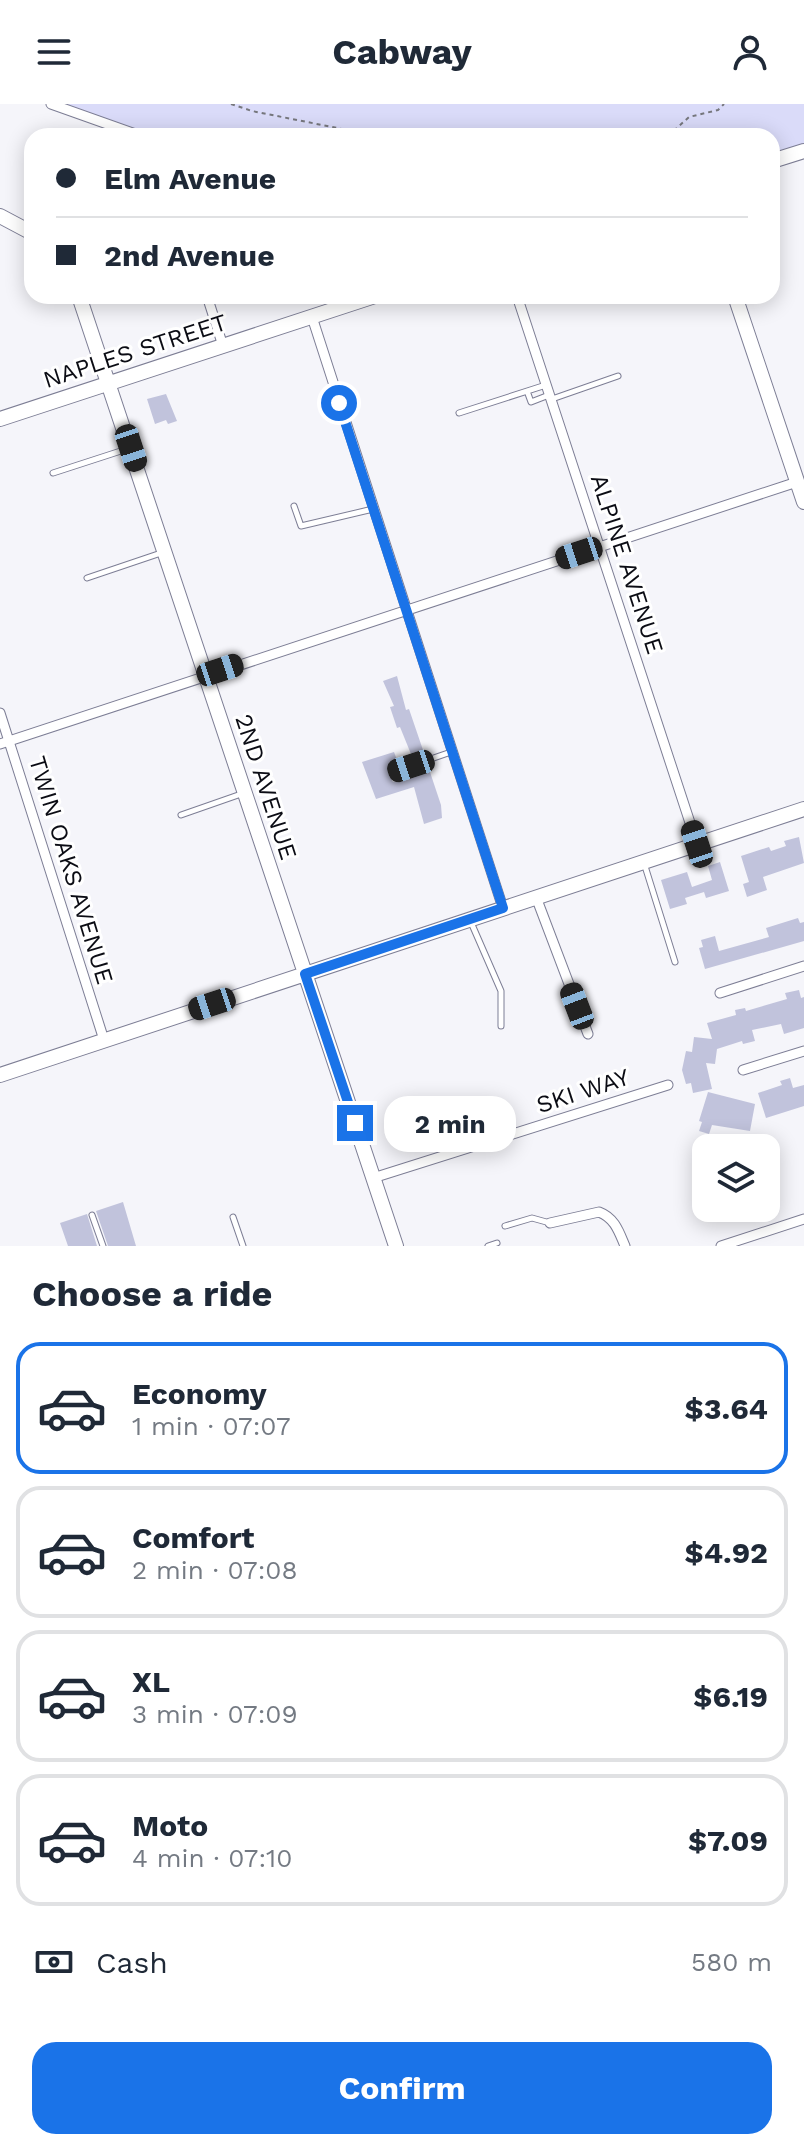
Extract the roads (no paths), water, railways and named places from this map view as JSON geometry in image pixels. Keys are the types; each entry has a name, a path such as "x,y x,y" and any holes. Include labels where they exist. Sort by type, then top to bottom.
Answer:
{"street":[{"path":"51,104 118,128"},
{"path":"780,158 804,151"},
{"path":"0,216 24,229"},
{"name":"2ND AVENUE","path":"82,304 396,1246"},
{"path":"210,304 223,346"},
{"name":"NAPLES STREET","path":"0,419 351,304"},
{"name":"ALPINE AVENUE","path":"520,304 697,844"},
{"path":"738,304 804,502"},
{"path":"312,317 503,908"},
{"path":"4,742 797,482"},
{"name":"TWIN OAKS AVENUE","path":"0,713 4,742 104,1040"},
{"path":"0,1075 804,809"},
{"path":"536,897 588,1034"},
{"path":"720,993 804,966"},
{"path":"743,1070 804,1051"},
{"name":"SKI WAY","path":"373,1178 668,1085"},
{"path":"550,1223 599,1212 607,1215 616,1226 625,1246"},
{"path":"721,1246 804,1219"}],"lane":[{"path":"527,391 531,402 550,393 618,376"},
{"path":"459,413 527,391 550,393"},
{"path":"53,473 131,448"},
{"path":"294,506 301,526 373,509"},
{"path":"87,578 165,552"},
{"path":"393,772 452,751"},
{"path":"181,815 245,793"},
{"path":"644,862 675,962"},
{"path":"470,919 501,991 501,1026"},
{"path":"92,1215 103,1246"},
{"path":"233,1217 243,1246"},
{"path":"505,1226 532,1218 550,1223"},
{"path":"488,1246 497,1243"}]}
